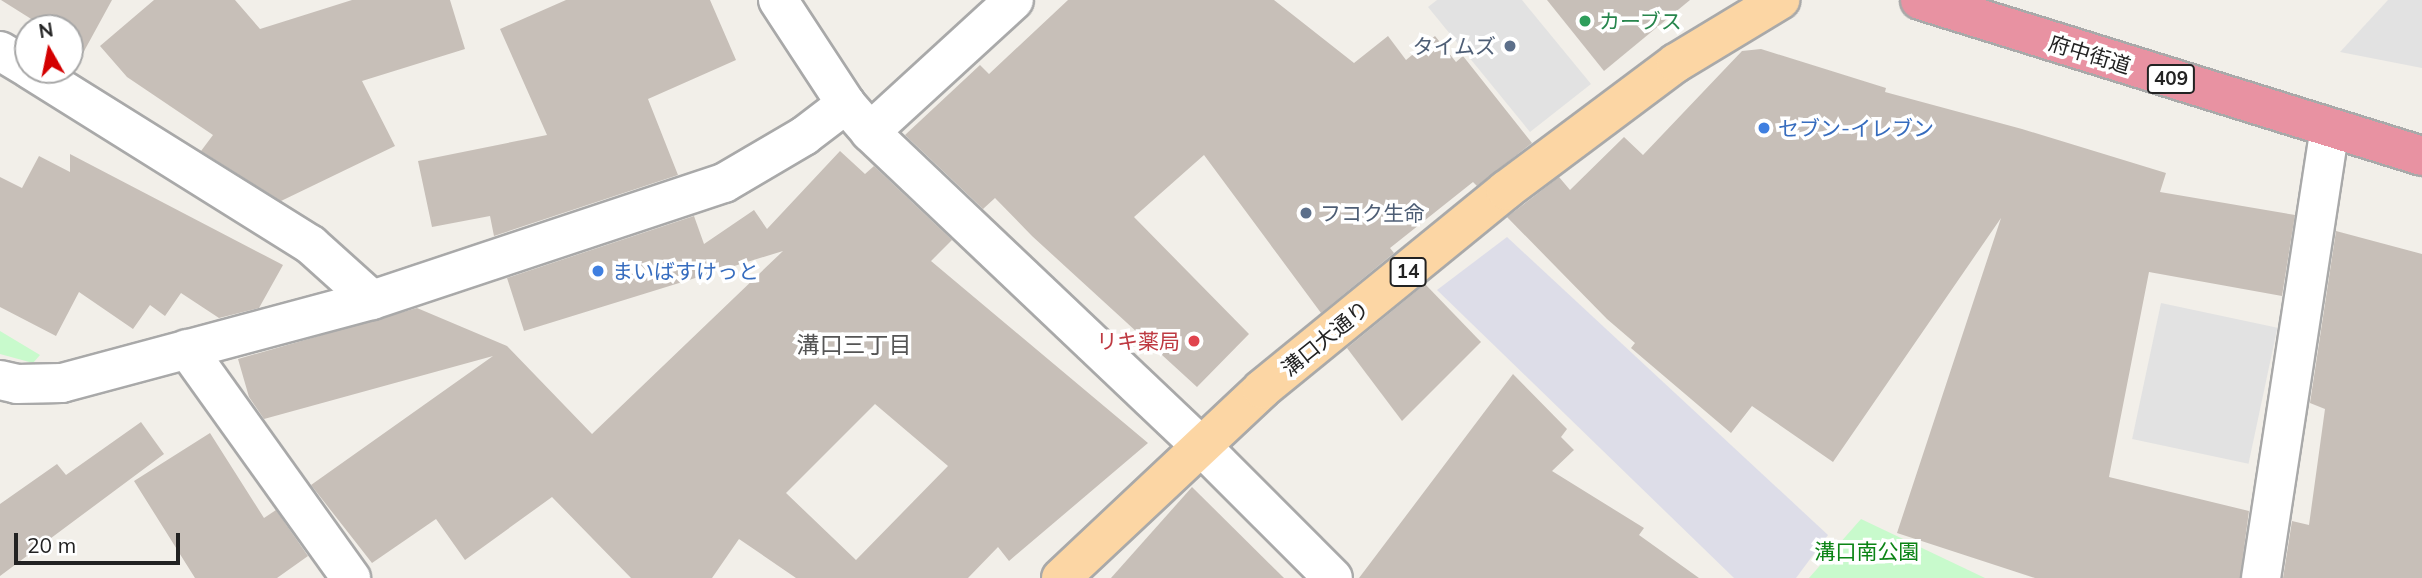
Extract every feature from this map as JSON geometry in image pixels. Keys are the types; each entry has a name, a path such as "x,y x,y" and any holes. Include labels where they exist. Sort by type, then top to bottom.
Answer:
{"highway":[{"name":"府中街道","path":"1920,0 2422,156"}],"main road":[{"name":"溝口大通り","path":"1061,578 1262,388 1506,190 1676,63 1780,0"}],"street":[{"path":"778,0 858,118 1202,447 1333,578"},
{"path":"6,393 62,383 372,300 724,183 804,136 858,118 1014,0"},
{"path":"53,84 311,245 372,300"},
{"path":"2261,578 2330,128"},
{"path":"187,349 351,578"}],"green space":[{"path":"0,331 40,355 33,363 0,354"},
{"name":"溝口南公園","path":"1861,519 1985,578 1809,578"}],"shaded area":[{"name":"タイムズ","path":"1437,0 1522,0 1591,84 1530,132 1428,7"},
{"path":"2388,0 2422,0 2422,68 2340,52"},
{"path":"1507,237 1828,535 1796,578 1734,578 1437,290"},
{"path":"2161,303 2277,328 2248,464 2132,439"}],"building":[{"path":"1,0 112,0 84,51 84,14 23,14"},
{"path":"154,0 235,0 260,29 352,0 450,0 465,49 362,81 395,146 281,201 201,151 213,135 127,77 100,46"},
{"path":"566,0 710,0 736,60 648,99 678,175 494,236 490,216 432,227 418,161 547,135 500,29"},
{"path":"1068,0 1274,0 1354,63 1388,36 1406,60 1435,36 1456,62 1463,56 1532,143 1477,186 1473,182 1390,248 1394,253 1321,313 1204,155 1134,217 1249,334 1197,387 1032,236 995,198 983,209 905,135 980,65 989,74"},
{"path":"1547,0 1690,0 1604,71"},
{"path":"1761,49 1886,88 1885,92 2022,129 2166,173 2160,192 2295,215 2282,296 2149,272 2109,477 2249,511 2240,578 2035,578 1897,533 2001,218 1833,462 1752,406 1731,433 1631,348 1635,343 1607,319 1507,217 1559,177 1570,190 1624,137 1643,155 1742,51"},
{"path":"840,151 865,174 874,166 952,240 931,261 1148,443 1009,561 998,547 968,578 796,578 739,539 712,578 631,578 552,497 465,560 436,519 372,563 311,485 493,356 264,419 249,397 238,359 417,308 507,346 592,434 783,251 524,331 507,278 694,216 704,244 754,210 767,229","holes":["875,404 948,466 856,560 786,493"]},
{"path":"70,154 283,265 259,308 219,318 181,293 165,316 150,305 133,329 79,292 56,336 0,307 0,177 22,188 39,156 70,172"},
{"path":"2336,231 2422,254 2422,578 2283,578 2292,521 2309,525 2325,409 2310,403"},
{"path":"1425,284 1481,342 1402,421 1347,348"},
{"path":"1513,374 1567,429 1561,437 1574,450 1552,471 1644,528 1639,535 1699,578 1359,578"},
{"path":"141,422 164,454 0,576 0,504 57,464 66,475"},
{"path":"210,433 264,518 276,510 308,556 277,578 195,578 134,481"},
{"path":"1192,487 1284,578 1111,578"}],"place":[{"name":"カーブス","path":"1585,21"},
{"name":"タイムズ","path":"1510,46"},
{"name":"セブン-イレブン","path":"1764,128"},
{"name":"フコク生命","path":"1306,213"},
{"name":"まいばすけっと","path":"598,271"},
{"name":"リキ薬局","path":"1194,341"}],"district":[{"name":"溝口三丁目","path":"854,345"}]}
